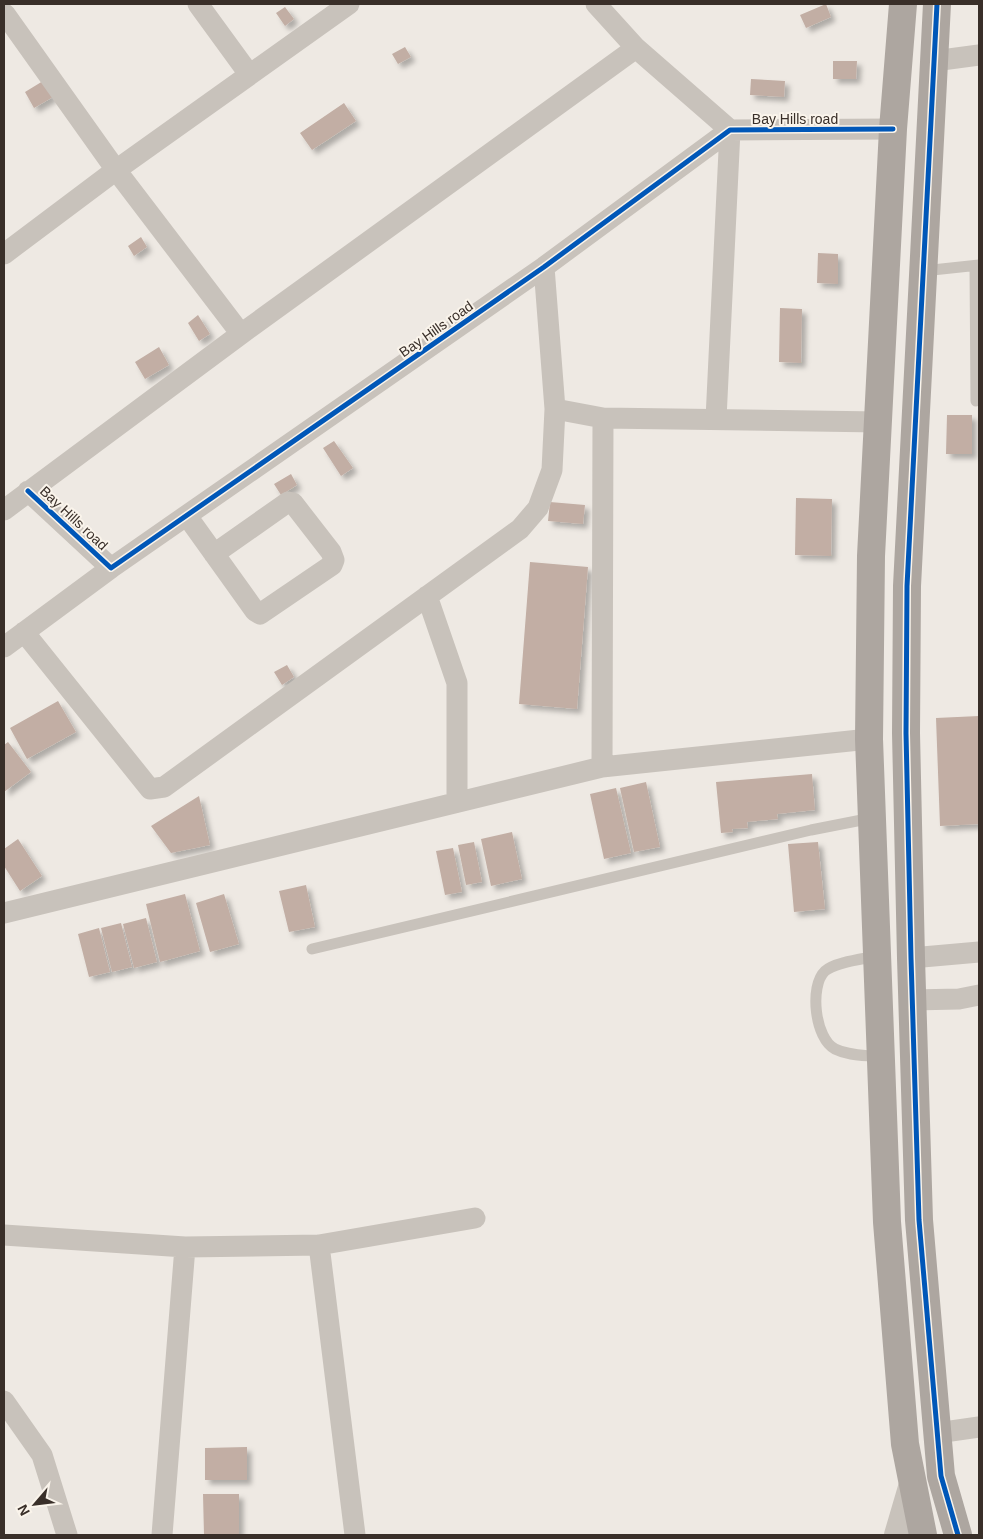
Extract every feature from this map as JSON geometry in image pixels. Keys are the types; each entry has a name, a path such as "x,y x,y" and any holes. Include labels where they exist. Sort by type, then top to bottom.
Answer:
{"main road":[{"path":"902,4 893,129 871,556 869,739 886,1222 905,1444 923,1535"},
{"path":"937,4 907,586 906,733 919,1220 940,1476 958,1535"},
{"path":"874,876 909,874"}],"street":[{"path":"198,4 249,74"},
{"path":"4,254 116,170 349,4"},
{"path":"596,4 636,48 730,130 716,419"},
{"path":"5,14 116,170 241,334"},
{"path":"28,491 636,48"},
{"path":"934,61 979,55"},
{"name":"Bay Hills road","path":"4,510 28,491 111,568 544,267 730,130 893,129"},
{"path":"24,632 150,789 164,787 520,529 538,508 552,470 555,410 544,267"},
{"path":"555,410 603,418 879,422"},
{"path":"602,767 603,418"},
{"path":"187,516 214,554 255,611 260,614 332,565 334,560 293,503 288,502 214,554"},
{"path":"4,647 111,568"},
{"path":"427,596 457,683 457,802"},
{"path":"4,913 602,767 869,739"},
{"path":"911,958 979,952"},
{"path":"912,1000 959,998 979,995"},
{"path":"4,1235 185,1247 319,1245 474,1218"},
{"path":"319,1245 355,1535"},
{"path":"162,1535 185,1247"},
{"path":"4,1401 42,1455 67,1535"},
{"path":"937,1433 979,1427"},
{"path":"897,1535 912,1484"}],"lane":[{"path":"923,271 977,265 976,401"},
{"path":"312,948 811,830 872,818"},
{"path":"877,956 837,965 825,971 817,983 816,999 819,1026 825,1040 834,1048 849,1054 880,1057"}],"building":[{"path":"826,4 831,17 806,28 800,15"},
{"path":"285,7 294,19 285,26 276,13"},
{"path":"405,47 411,57 398,64 392,54"},
{"path":"833,61 857,61 856,79 833,79"},
{"path":"751,79 785,81 784,97 750,95"},
{"path":"43,81 53,97 34,108 25,92"},
{"path":"344,103 356,121 312,150 300,133"},
{"path":"141,237 147,247 134,256 128,246"},
{"path":"818,253 838,254 838,284 817,283"},
{"path":"780,308 802,309 801,363 779,362"},
{"path":"198,315 210,334 199,341 188,323"},
{"path":"159,347 169,365 145,379 135,362"},
{"path":"947,415 972,415 972,454 946,454"},
{"path":"334,441 353,468 341,476 323,448"},
{"path":"291,474 297,485 281,495 274,484"},
{"path":"796,498 832,499 831,556 795,555"},
{"path":"550,502 585,505 583,524 548,521"},
{"path":"530,562 588,567 577,709 519,704"},
{"path":"287,665 294,677 282,685 274,672"},
{"path":"58,701 76,732 27,759 10,728"},
{"path":"979,716 979,824 940,826 936,718"},
{"path":"8,742 31,772 4,792 4,745"},
{"path":"812,774 815,810 777,814 778,819 747,822 748,828 732,829 733,832 721,833 716,782"},
{"path":"646,782 660,847 634,852 620,788"},
{"path":"616,788 631,853 604,859 590,794"},
{"path":"199,796 210,845 171,853 151,826"},
{"path":"512,832 522,879 491,886 481,839"},
{"path":"18,839 42,876 20,891 4,866 4,849"},
{"path":"474,842 482,882 466,885 458,845"},
{"path":"818,842 825,909 794,912 788,844"},
{"path":"453,848 462,892 445,895 436,851"},
{"path":"306,885 315,927 289,932 279,891"},
{"path":"185,894 200,951 160,962 146,904"},
{"path":"224,894 239,944 210,952 196,903"},
{"path":"146,918 157,962 134,968 123,924"},
{"path":"121,923 132,967 112,972 101,928"},
{"path":"99,928 110,972 89,977 78,934"},
{"path":"247,1447 247,1480 205,1480 205,1448"},
{"path":"203,1494 239,1494 239,1535 204,1535"}],"cycle path":[{"path":"937,4 907,586 906,733 919,1220 941,1476 958,1535"},
{"path":"28,491 111,568 544,267 730,130 893,129"}]}
